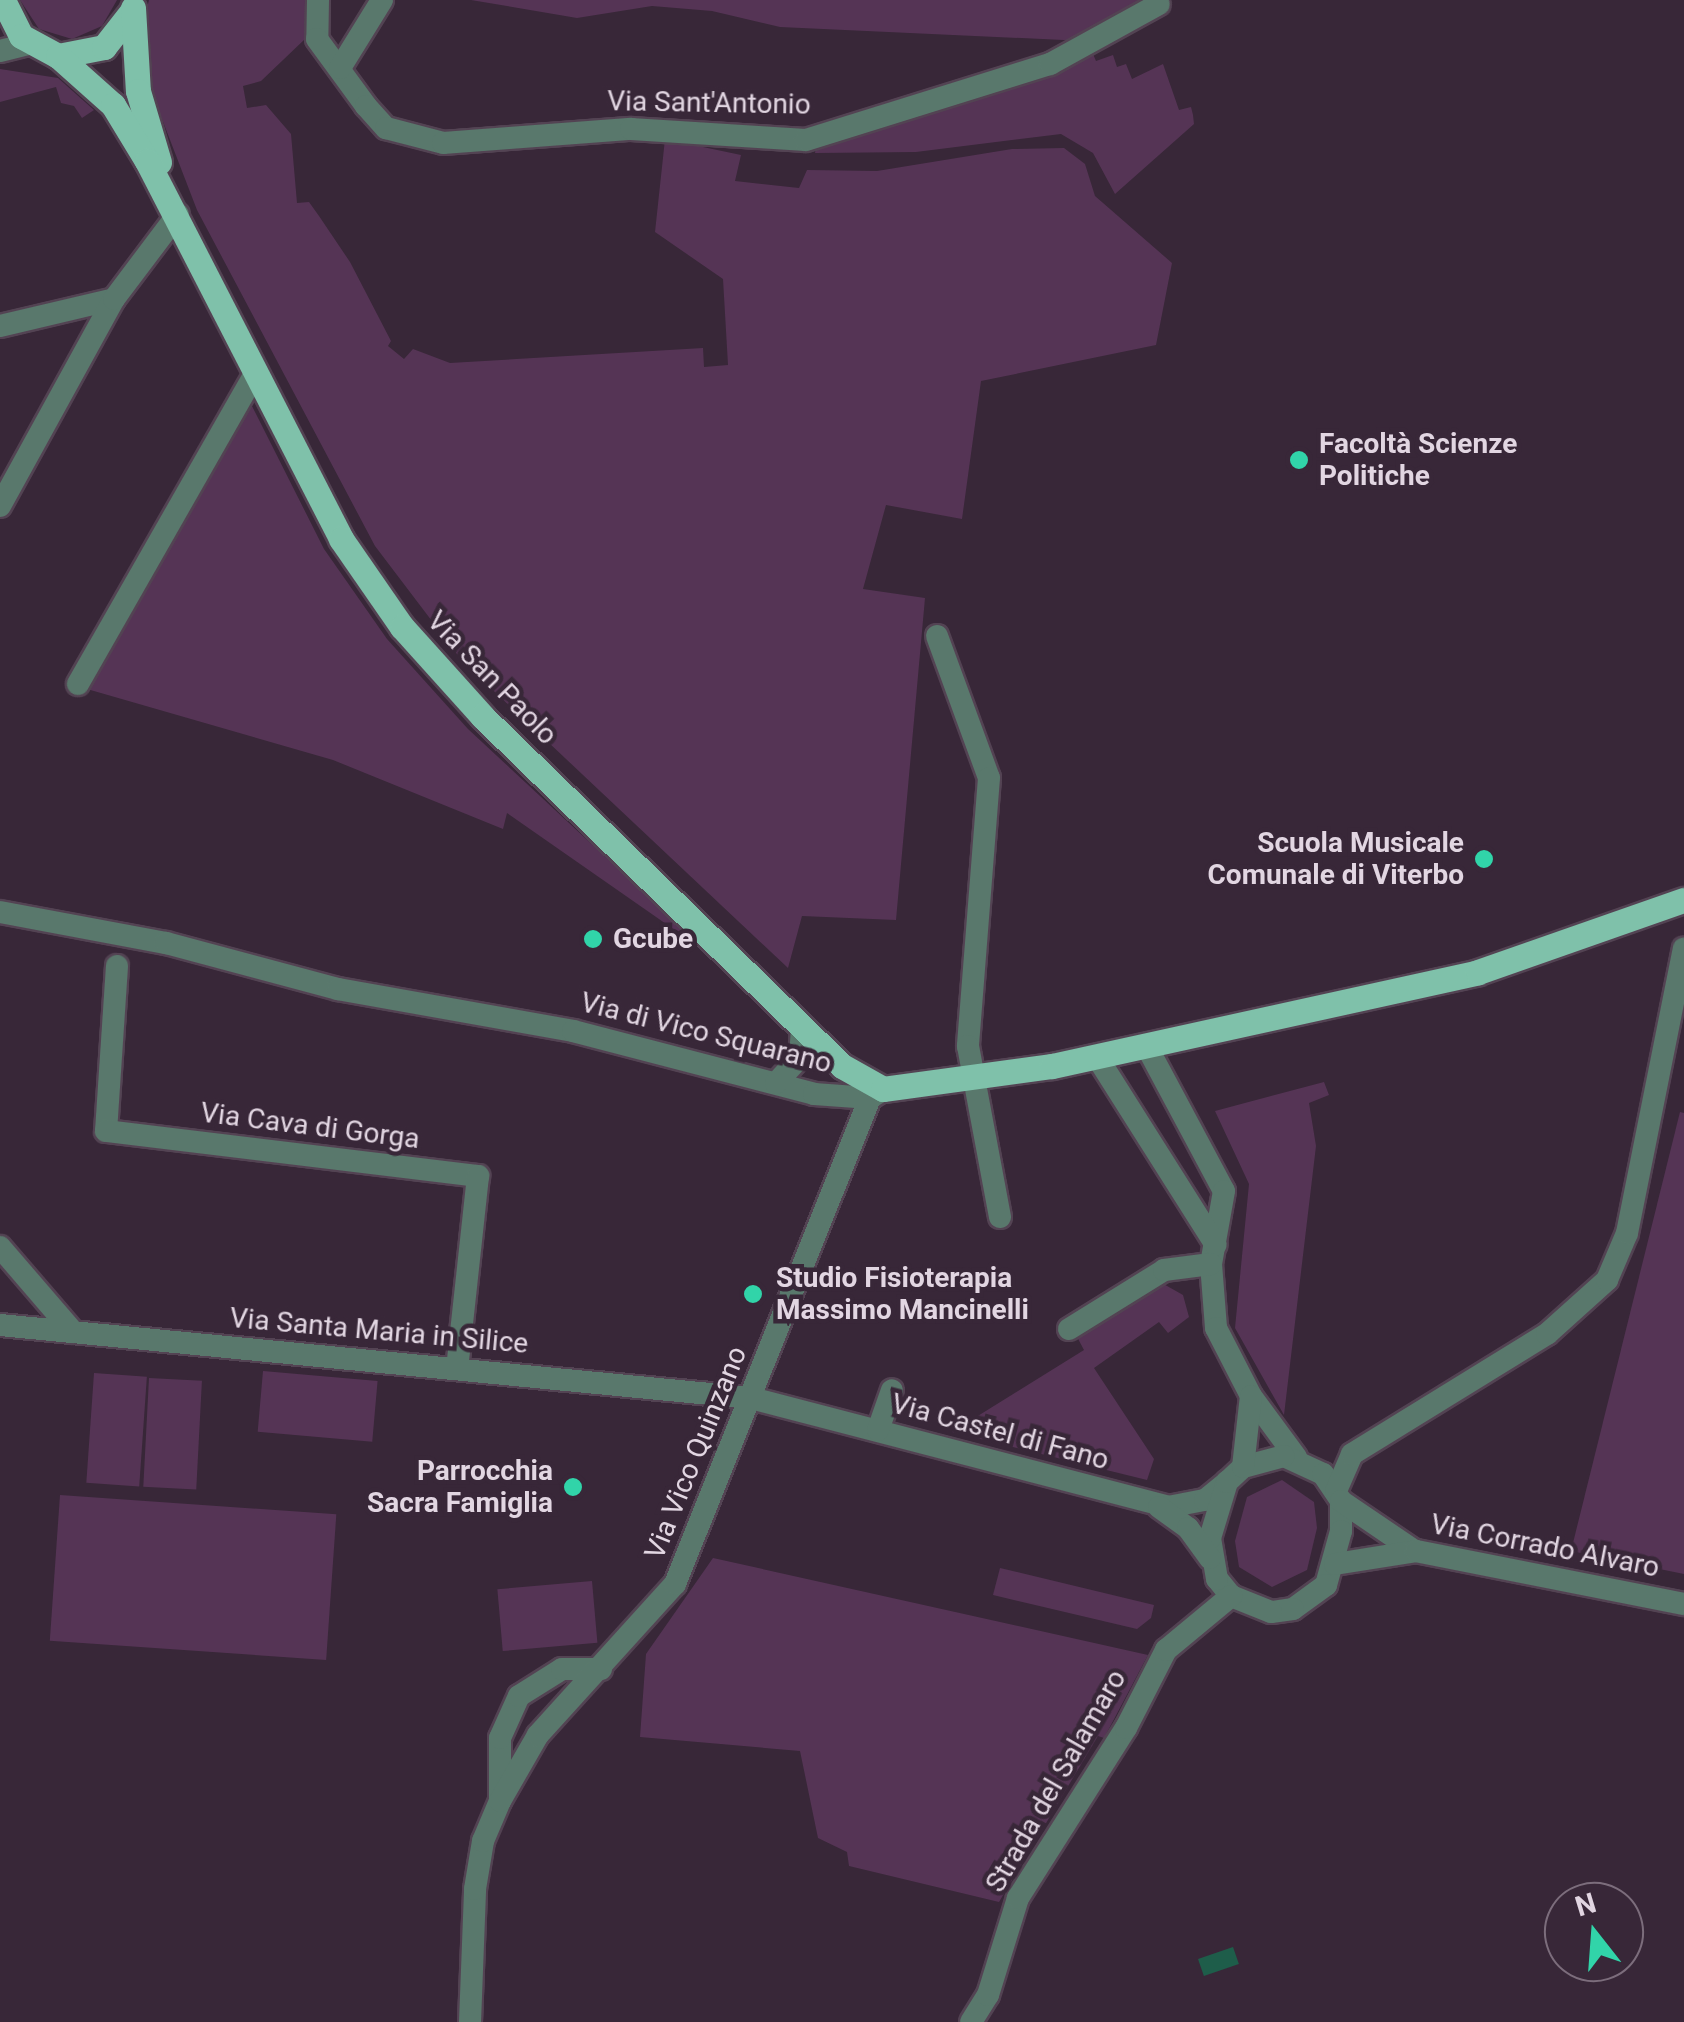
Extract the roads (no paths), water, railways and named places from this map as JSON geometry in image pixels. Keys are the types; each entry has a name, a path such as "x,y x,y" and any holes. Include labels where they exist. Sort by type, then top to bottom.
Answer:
{"main road":[{"path":"3,0 30,44"},
{"path":"58,56 104,46 134,4"},
{"name":"Via San Paolo","path":"134,4 138,91 178,214"},
{"name":"Via San Paolo","path":"30,44 58,56 113,105 178,214 341,539 402,626 482,716 842,1066 877,1093"},
{"name":"Via di Vico Squarano","path":"877,1093 973,1080 1147,1047 1478,972 1684,900"}],"street":[{"name":"Via Sant'Antonio","path":"318,0 317,39 386,128 443,143 631,129 806,140 1050,64 1159,4"},
{"path":"340,68 382,0"},
{"path":"0,51 30,44"},
{"path":"0,506 114,298 178,214"},
{"path":"0,326 114,298"},
{"path":"78,684 256,372"},
{"path":"937,636 990,778 973,1028 980,1060 973,1080 1000,1217"},
{"name":"Via di Vico Squarano","path":"0,912 166,943 338,989 573,1032 814,1094 877,1093"},
{"path":"1235,1475 1262,1458 1300,1460 1352,1454 1547,1334 1607,1280 1628,1233 1684,949"},
{"name":"Via Cava di Gorga","path":"117,966 106,1131 478,1176 457,1369"},
{"path":"776,1083 800,1057 802,1027"},
{"path":"1147,1047 1220,1174 1224,1191 1205,1291 1216,1328 1250,1396 1300,1460 1338,1496 1416,1551"},
{"path":"1097,1056 1214,1255"},
{"name":"Via Vico Quinzano","path":"470,2022 475,1889 483,1841 500,1801 538,1735 675,1584 877,1093"},
{"path":"0,1247 73,1332"},
{"path":"1070,1330 1164,1270 1214,1255"},
{"path":"1164,1270 1205,1291"},
{"name":"Via Santa Maria in Silice","path":"0,1324 752,1398"},
{"path":"878,1430 892,1390"},
{"path":"1210,1558 1235,1475 1250,1396"},
{"name":"Via Castel di Fano","path":"752,1398 1156,1505 1192,1505 1235,1475"},
{"path":"1156,1505 1188,1528 1231,1596 1260,1610 1292,1609 1321,1590 1336,1564 1338,1496 1352,1454"},
{"name":"Via Corrado Alvaro","path":"1336,1564 1416,1551 1684,1604"},
{"name":"Strada del Salamaro","path":"971,2022 988,1995 1018,1898 1126,1728 1166,1650 1231,1596"},
{"path":"500,1801 496,1758 512,1705 549,1674 602,1668"},
{"path":"512,1705 518,1723 538,1735"}],"place":[{"name":"Facoltà Scienze Politiche","path":"1299,460"},
{"name":"Scuola Musicale Comunale di Viterbo","path":"1484,859"},
{"name":"Gcube","path":"593,939"},
{"name":"Studio Fisioterapia Massimo Mancinelli","path":"753,1294"},
{"name":"Parrocchia Sacra Famiglia","path":"573,1487"}]}
